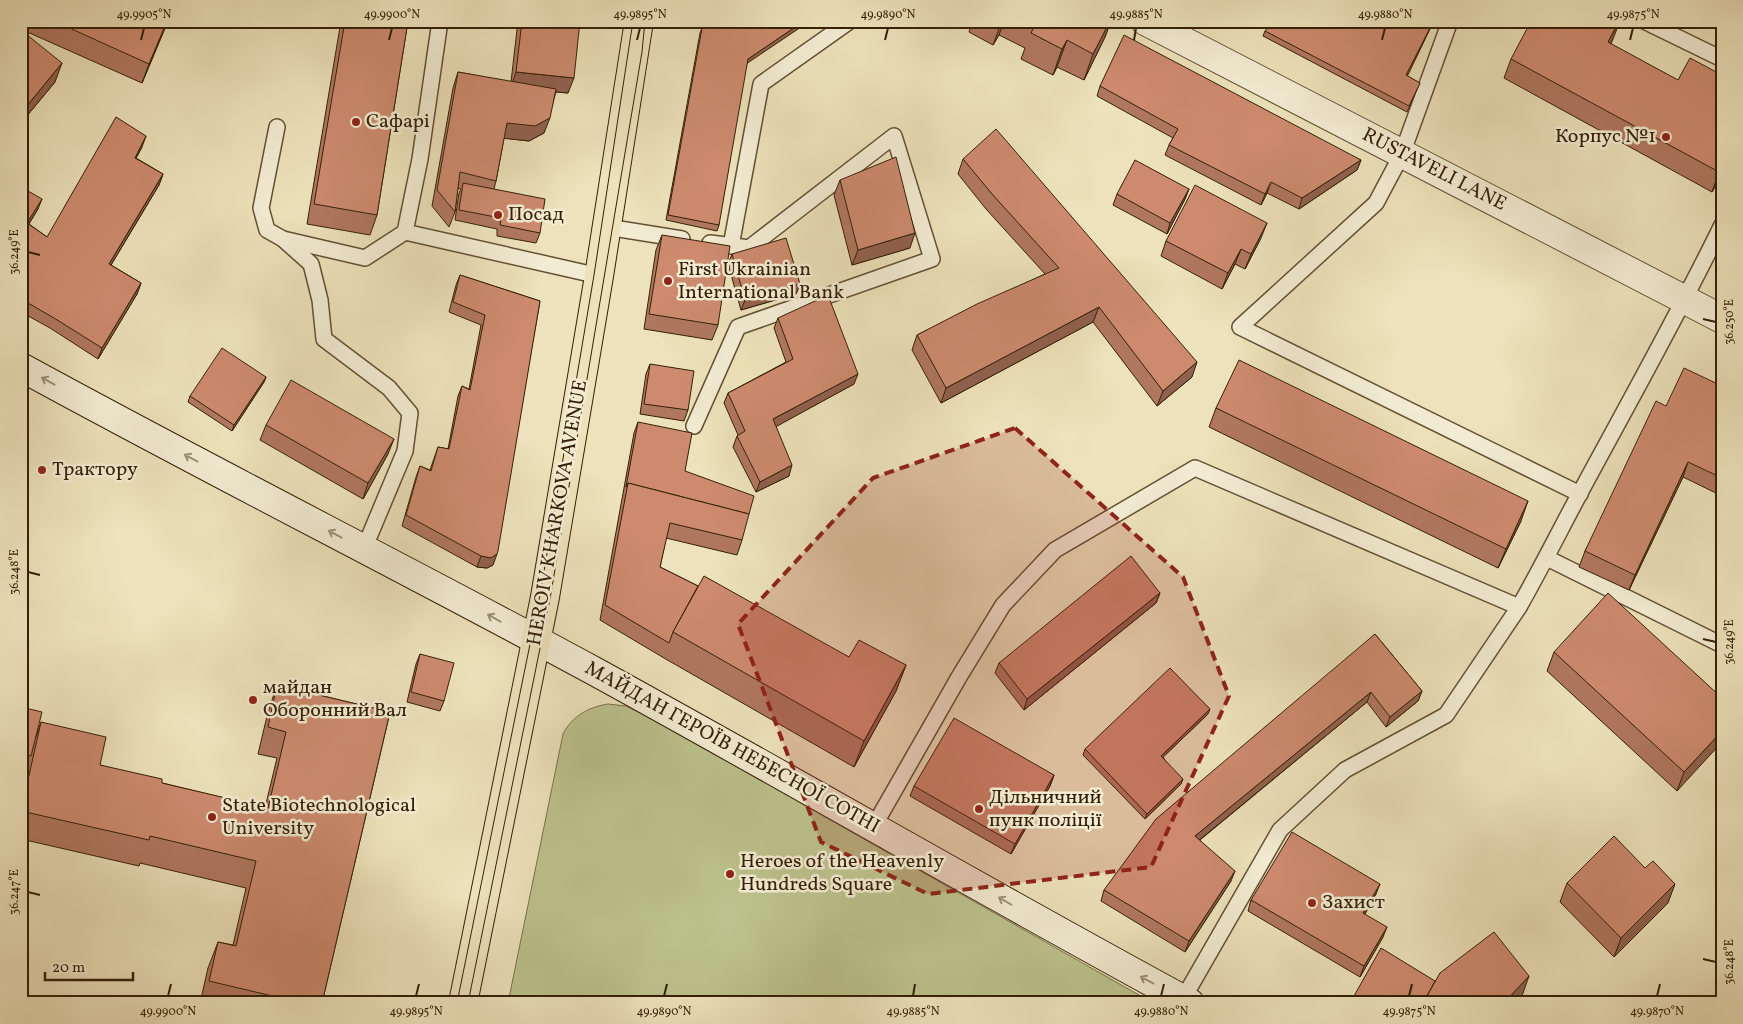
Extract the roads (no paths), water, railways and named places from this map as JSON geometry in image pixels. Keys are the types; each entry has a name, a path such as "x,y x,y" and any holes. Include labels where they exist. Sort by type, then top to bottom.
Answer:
{"main road":[{"name":"HEROIV KHARKOVA AVENUE","path":"463,1003 536,641 599,276 639,21"}],"street":[{"name":"RUSTAVELI LANE","path":"1145,21 1722,320"},
{"path":"21,367 536,641"},
{"name":"МАЙДАН ГЕРОЇВ НЕБЕСНОЇ СОТНІ","path":"536,641 874,826 1043,923 1186,1001"}],"lane":[{"path":"405,232 420,159 440,21"},
{"path":"731,246 761,84 850,21"},
{"path":"1450,21 1402,154 1376,203 1240,327 1580,494"},
{"path":"1644,21 1722,60"},
{"path":"277,127 261,208 267,230 284,239 364,258 405,232 599,276"},
{"path":"607,227 749,248 894,136 932,259 738,327 694,426"},
{"path":"1186,1001 1280,830 1345,770 1446,715 1519,607 1548,558 1580,494 1685,300 1722,225"},
{"path":"284,239 311,264 320,300 324,339 389,388 410,413 405,451 364,549"},
{"path":"874,826 959,677 1003,605 1055,550 1195,468 1519,607"},
{"path":"1548,558 1722,645"}],"tram line":[{"path":"457,1003 540,595 594,275 633,21"},
{"path":"468,1003 550,599 642,52 645,21"}],"place":[{"name":"Сафарі","path":"356,122"},
{"name":"Корпус №1","path":"1666,137"},
{"name":"Посад","path":"498,215"},
{"name":"First Ukrainian International Bank","path":"668,281"},
{"name":"Трактору","path":"42,470"},
{"name":"майдан Оборонний Вал","path":"253,700"},
{"name":"Дільничний пунк поліції","path":"979,809"},
{"name":"State Biotechnological University","path":"212,817"},
{"name":"Heroes of the Heavenly Hundreds Square","path":"730,874"},
{"name":"Захист","path":"1312,903"}]}
